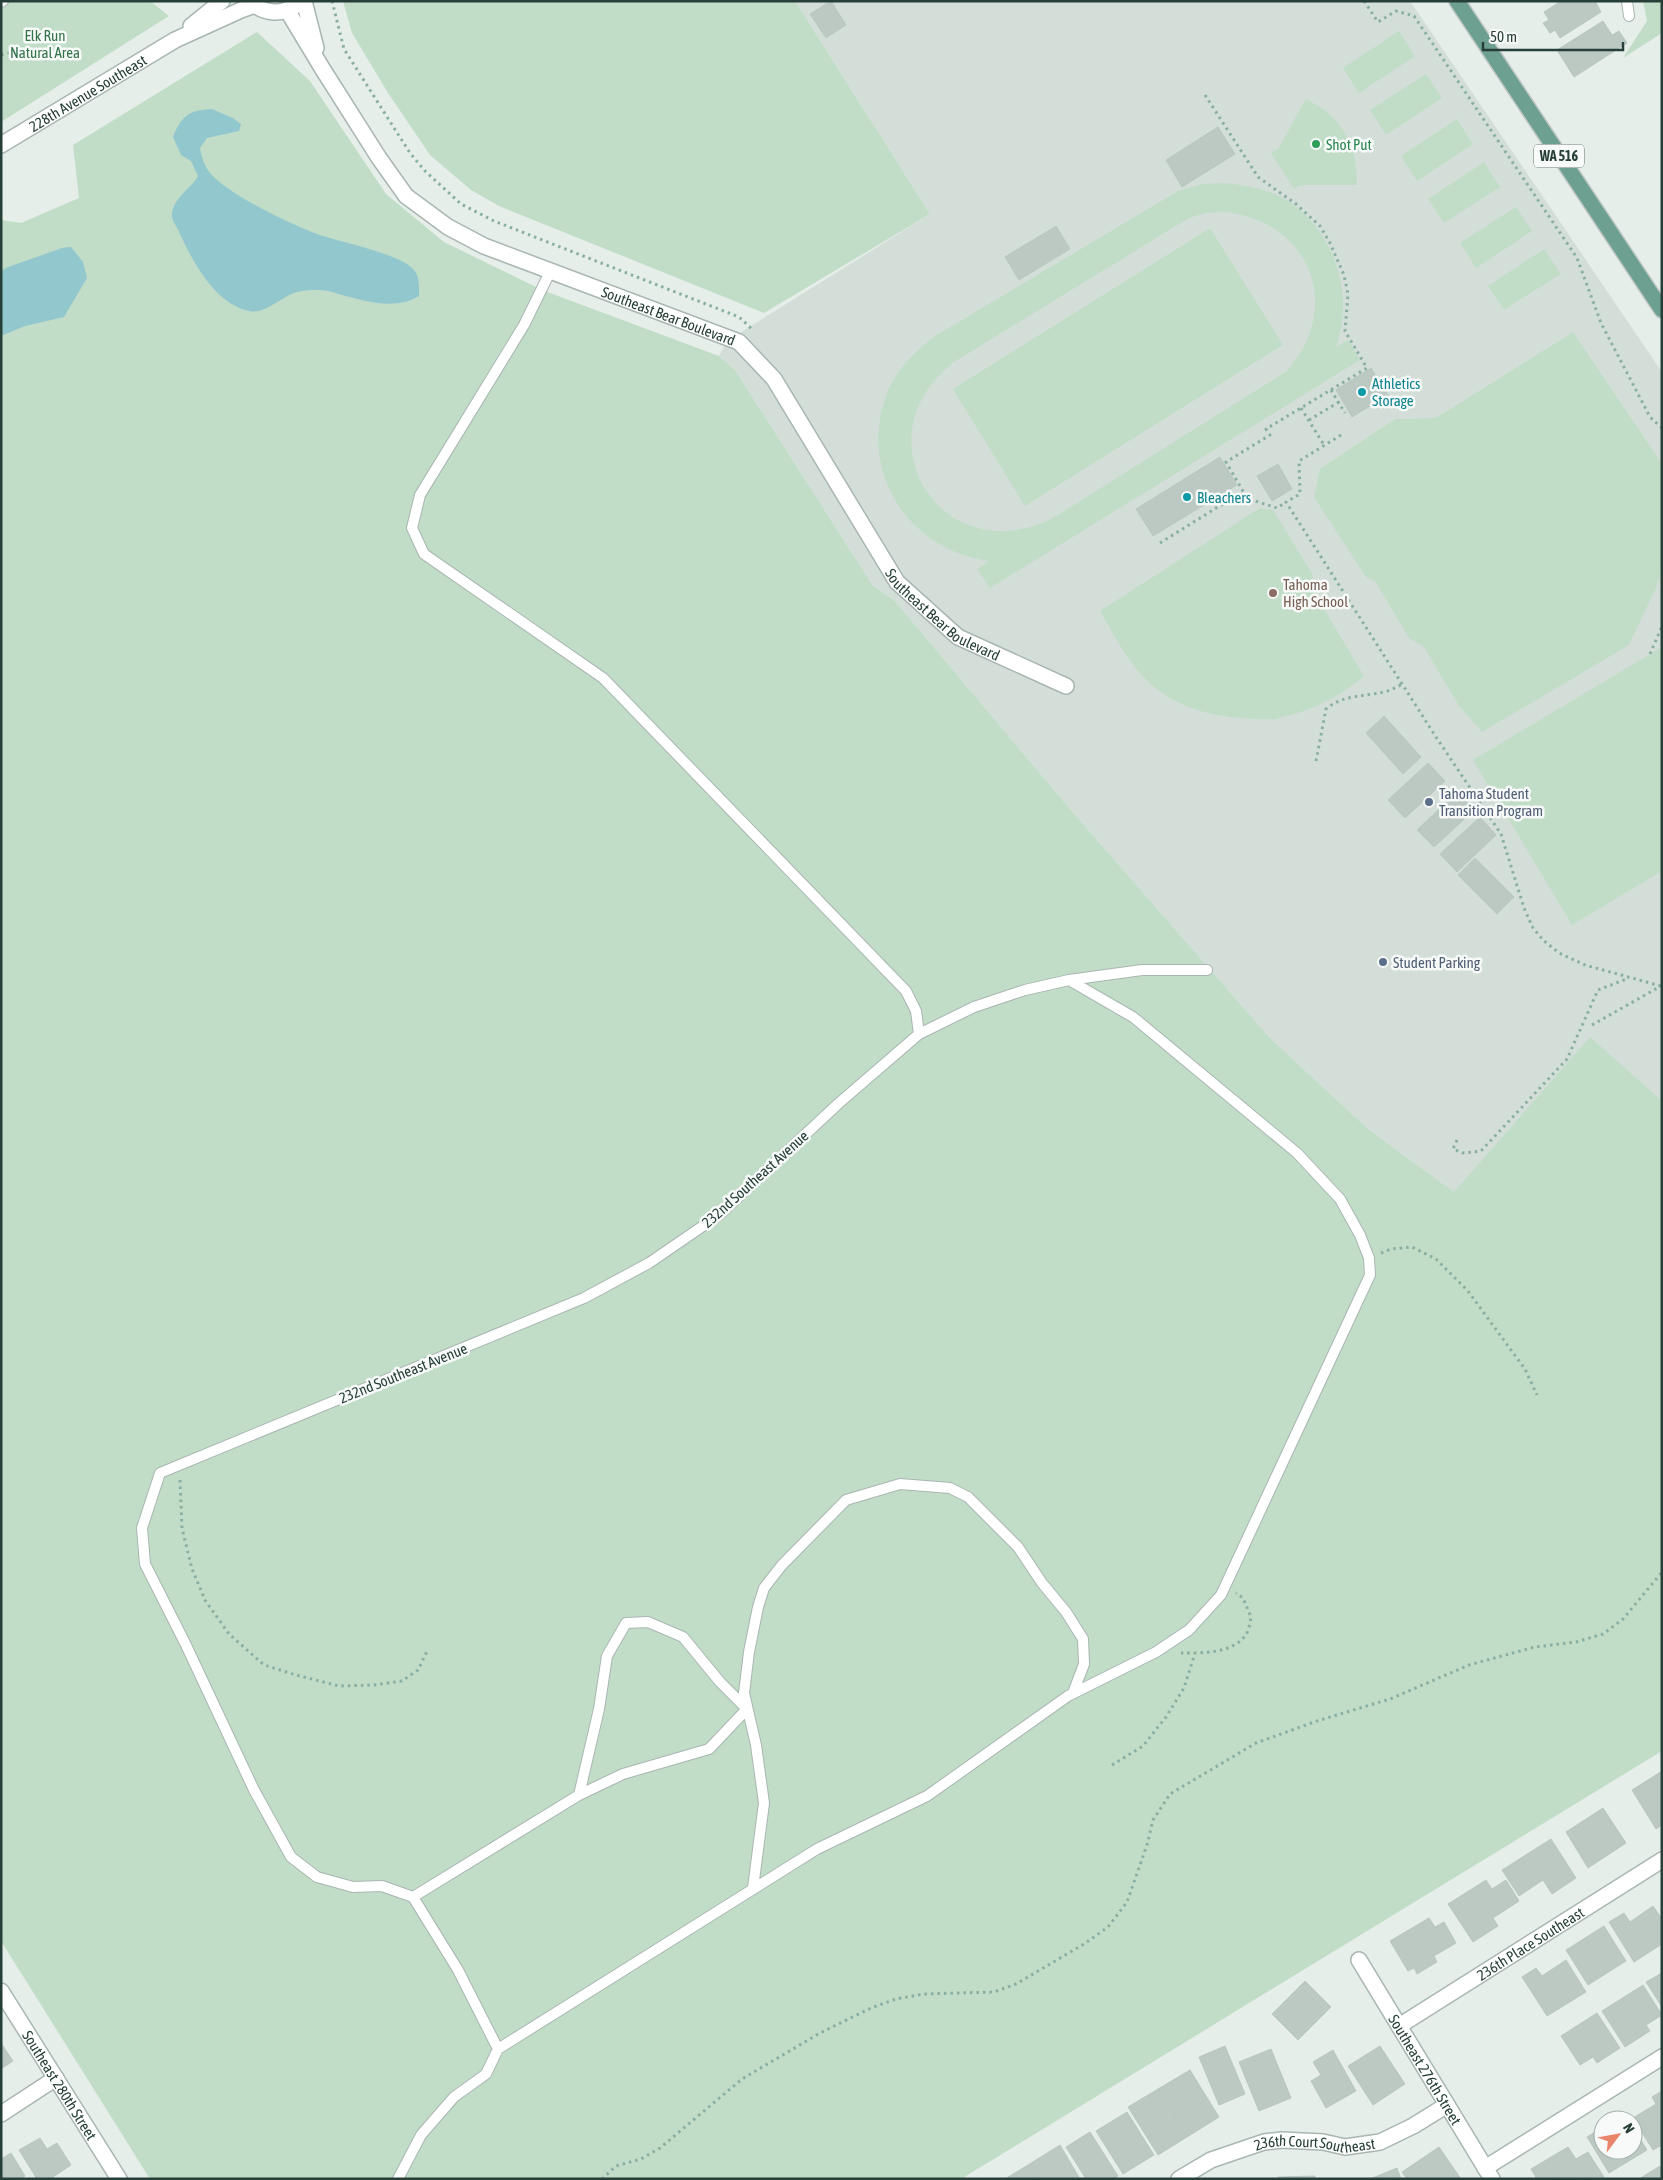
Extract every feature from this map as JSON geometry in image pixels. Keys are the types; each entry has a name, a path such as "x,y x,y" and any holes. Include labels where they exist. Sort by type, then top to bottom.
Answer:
{"main road":[{"name":"WA 516","path":"1457,1 1662,310"}],"street":[{"name":"228th Avenue Southeast","path":"175,40 222,1"},
{"name":"228th Avenue Southeast","path":"1,145 175,40 253,3"},
{"path":"253,3 267,11 280,12 297,4"},
{"name":"Southeast Bear Boulevard","path":"297,4 322,68 379,158 406,196 448,227 484,246 738,342 774,379 897,582 958,637 1066,686"},
{"name":"236th Place Southeast","path":"1399,2026 1662,1860"},
{"name":"Southeast 276th Street","path":"1359,1960 1489,2173"},
{"name":"Southeast 280th Street","path":"1,1991 119,2179"},
{"path":"1489,2173 1662,2057"},
{"path":"1,2114 56,2078"},
{"name":"236th Court Southeast","path":"1189,2176 1211,2160 1264,2142 1282,2140 1323,2142 1345,2147 1380,2142 1413,2126 1447,2105"}],"lane":[{"path":"1627,1 1629,16"},
{"path":"550,272 524,325 420,495 412,528 424,554 604,678 906,991 916,1011 919,1034"},
{"name":"232nd Southeast Avenue","path":"413,1897 382,1886 353,1887 317,1877 291,1857 254,1790 186,1643 145,1564 142,1528 160,1473 584,1298 649,1263 719,1215 839,1103 919,1034 974,1007 1025,990 1069,980 1142,970 1207,970"},
{"path":"398,2179 421,2135 454,2097 486,2074 498,2049 817,1849 927,1796 1073,1693 1156,1652 1189,1630 1221,1595 1370,1275 1369,1258 1360,1234 1340,1199 1297,1153 1134,1017 1069,980"},
{"path":"753,1888 764,1803 756,1745 744,1693 749,1652 764,1588 782,1565 846,1500 900,1484 950,1488 968,1497 1018,1547 1042,1583 1066,1612 1083,1639 1084,1664 1073,1693"},
{"path":"579,1795 600,1709 607,1656 626,1624 648,1622 683,1637 720,1682 748,1709"},
{"path":"498,2049 458,1970 413,1897 579,1795 623,1774 709,1749 748,1709"}],"path":[{"path":"332,1 344,49 410,153 430,176 461,204 494,221 739,317 753,330 754,335"},
{"path":"1364,1 1378,22 1396,11 1414,16 1578,258 1601,323 1650,417 1662,428"},
{"path":"1,56 10,53 30,53 48,61"},
{"path":"1206,95 1258,177 1280,190 1320,226 1330,243 1344,275 1348,294 1345,332 1367,368 1266,429 1270,435 1226,462 1247,498"},
{"path":"1331,390 1345,413"},
{"path":"1309,420 1339,402"},
{"path":"1302,408 1324,446"},
{"path":"1160,543 1237,496 1277,508 1300,494 1298,461 1341,435"},
{"path":"1286,502 1402,684 1501,834 1524,908 1538,934 1559,954 1584,965 1661,986"},
{"path":"1650,654 1662,626"},
{"path":"1316,761 1326,709 1332,704 1356,696 1386,693 1402,684"},
{"path":"1457,1140 1453,1149 1464,1153 1481,1151 1567,1059 1598,990 1630,978"},
{"path":"1592,1025 1661,986"},
{"path":"1369,1258 1392,1249 1412,1247 1436,1259 1468,1291 1525,1370 1537,1395"},
{"path":"180,1464 182,1528 192,1569 204,1600 229,1634 264,1665 339,1686 374,1685 402,1681 418,1670 428,1649"},
{"path":"602,2179 616,2166 641,2159 660,2148 742,2080 820,2033 871,2008 896,1999 924,1994 994,1992 1016,1984 1084,1944 1108,1927 1127,1902 1147,1845 1153,1820 1170,1794 1256,1743 1317,1721 1390,1699 1469,1665 1535,1647 1576,1642 1603,1634 1623,1618 1662,1572"},
{"path":"1156,1652 1214,1652 1235,1645 1246,1635 1252,1617 1243,1598 1225,1586"},
{"path":"1112,1765 1143,1746 1166,1717 1184,1688 1195,1653"}],"shaded area":[{"name":"Tahoma High School","path":"795,1 1410,1 1662,372 1662,1184 1454,1192 1368,1129 1269,1037 1070,809 894,600 873,586 735,370 719,356 727,341 930,214"}],"green space":[{"name":"Elk Run Natural Area","path":"1,1 150,1 169,16 1,122"},
{"path":"343,1 795,1 930,214 764,313 499,206 471,190 430,155 388,93 352,33"},
{"path":"1643,1 1662,1 1662,33 1623,58 1647,21"},
{"path":"1399,31 1415,56 1359,93 1343,68"},
{"path":"257,32 310,81 386,194 444,242 542,290 719,356 735,370 873,586 894,600 1070,809 1269,1037 1368,1129 1454,1192 1590,1037 1662,1101 1662,1751 961,2179 150,2179 1,1941 1,220 21,223 79,198 73,145"},
{"path":"1426,74 1442,98 1386,135 1370,110"},
{"name":"Shot Put","path":"1306,99 1330,115 1345,134 1351,145 1354,157 1357,185 1300,185 1294,189 1271,153 1278,149"},
{"path":"1457,119 1473,144 1417,181 1401,156"},
{"path":"1484,162 1500,187 1444,223 1428,199"},
{"path":"1201,184 1236,184 1270,192 1291,203 1309,218 1323,236 1333,257 1340,279 1343,302 1342,325 1336,347 1348,340 1360,360 990,588 977,569 989,561 960,554 934,541 913,523 896,501 884,476 879,449 880,420 892,382 908,360 935,336 1178,191","holes":["1225,212 1254,219 1279,232 1297,250 1309,271 1315,295 1313,320 1304,346 1287,371 1053,518 1013,530 977,528 947,513 926,489 913,460 913,426 926,393 954,362 1189,218 1206,213"]},
{"path":"1516,207 1532,231 1476,268 1460,243"},
{"path":"1210,228 1283,345 1025,506 953,389"},
{"path":"1544,249 1561,274 1504,310 1488,286"},
{"path":"1573,332 1662,464 1662,569 1656,588 1629,645 1482,732 1459,706 1424,647 1409,638 1375,581 1366,577 1314,497 1320,469 1395,419 1436,418"},
{"path":"1260,508 1273,510 1313,575 1312,589 1364,676 1335,697 1302,711 1279,718 1244,718 1207,713 1173,700 1142,676 1119,644 1100,611"},
{"path":"1662,647 1662,871 1572,925 1473,760"}],"water":[{"path":"212,109 233,118 241,124 239,131 207,138 200,148 206,168 210,173 232,191 264,210 299,227 398,259 414,270 419,283 419,296 401,303 391,304 361,300 325,290 306,290 291,294 267,308 249,311 237,307 216,291 191,257 172,217 178,200 198,176 191,161 181,155 173,137 179,124 187,116 197,111"},
{"path":"71,247 83,262 87,278 64,317 25,326 1,336 1,271 62,248"}],"building":[{"path":"831,1 846,25 826,38 810,14"},
{"path":"1561,1 1595,1 1601,12 1560,38 1555,30 1550,33 1543,23 1549,20 1544,12"},
{"path":"1603,21 1612,35 1619,31 1627,43 1574,77 1557,50"},
{"path":"1218,127 1235,154 1182,187 1166,160"},
{"path":"1056,226 1070,249 1019,280 1005,257"},
{"name":"Athletics Storage","path":"1371,368 1388,395 1352,417 1336,390"},
{"name":"Bleachers","path":"1220,457 1237,485 1153,536 1136,509"},
{"path":"1278,464 1292,489 1272,501 1257,476"},
{"path":"1384,716 1421,757 1403,774 1366,733"},
{"path":"1428,763 1445,781 1405,818 1388,800"},
{"path":"1457,792 1474,810 1434,847 1417,830"},
{"path":"1480,817 1496,835 1457,872 1440,854"},
{"path":"1475,858 1514,897 1497,914 1458,875"},
{"path":"1662,1771 1662,1825 1656,1829 1632,1790"},
{"path":"1603,1808 1626,1843 1588,1868 1566,1832"},
{"path":"1551,1839 1576,1878 1552,1894 1543,1880 1519,1896 1502,1870"},
{"path":"1486,1880 1492,1889 1506,1880 1519,1901 1493,1918 1498,1926 1473,1942 1448,1904"},
{"path":"1653,1906 1662,1919 1662,1944 1634,1962 1609,1922 1624,1913 1630,1922"},
{"path":"1429,1918 1435,1927 1444,1922 1456,1943 1434,1956 1437,1962 1417,1974 1414,1968 1408,1971 1390,1941"},
{"path":"1604,1926 1626,1961 1588,1985 1566,1950"},
{"path":"1566,1960 1586,1992 1547,2016 1522,1977 1536,1968 1542,1976"},
{"path":"1662,1973 1662,2007 1646,1982"},
{"path":"1305,1981 1331,2007 1298,2040 1272,2014"},
{"path":"1643,1985 1662,2015 1646,2025 1650,2031 1625,2047 1602,2011"},
{"path":"1597,2013 1620,2048 1597,2063 1593,2057 1580,2065 1561,2036"},
{"path":"1,2043 13,2061 1,2069"},
{"path":"1225,2046 1245,2094 1219,2105 1199,2057"},
{"path":"1380,2046 1405,2084 1373,2105 1348,2066"},
{"path":"1271,2049 1291,2098 1259,2111 1239,2062"},
{"path":"1333,2050 1356,2091 1326,2108 1311,2081 1321,2075 1313,2062"},
{"path":"1190,2070 1219,2117 1187,2137 1158,2089"},
{"path":"1158,2089 1187,2137 1158,2155 1128,2107"},
{"path":"1662,2091 1662,2145 1653,2150 1643,2134 1643,2112 1656,2104 1652,2097"},
{"path":"1127,2112 1154,2155 1123,2174 1096,2131"},
{"path":"1090,2132 1118,2176 1113,2179 1086,2179 1066,2147"},
{"path":"1593,2133 1593,2147 1587,2137"},
{"path":"40,2138 47,2149 57,2143 71,2165 50,2179 37,2179 19,2150"},
{"path":"1643,2143 1647,2150 1643,2152"},
{"path":"1060,2145 1080,2179 1036,2179 1028,2165"},
{"path":"1439,2147 1461,2179 1407,2179 1402,2172"},
{"path":"1568,2147 1576,2159 1588,2152 1604,2177 1537,2179 1531,2169"},
{"path":"11,2153 25,2176 19,2179 1,2179 1,2159"},
{"path":"1601,2160 1630,2160 1609,2173"},
{"path":"1028,2165 1036,2179 1005,2179"},
{"path":"1660,2166 1662,2179 1639,2179"},
{"path":"1397,2168 1401,2179 1370,2179"},
{"path":"1315,2176 1315,2179 1278,2179 1278,2177"}],"place":[{"name":"Shot Put","path":"1316,144"},
{"name":"Athletics Storage","path":"1362,392"},
{"name":"Bleachers","path":"1187,497"},
{"name":"Tahoma High School","path":"1273,593"},
{"name":"Tahoma Student Transition Program","path":"1429,802"},
{"name":"Student Parking","path":"1383,962"}]}
